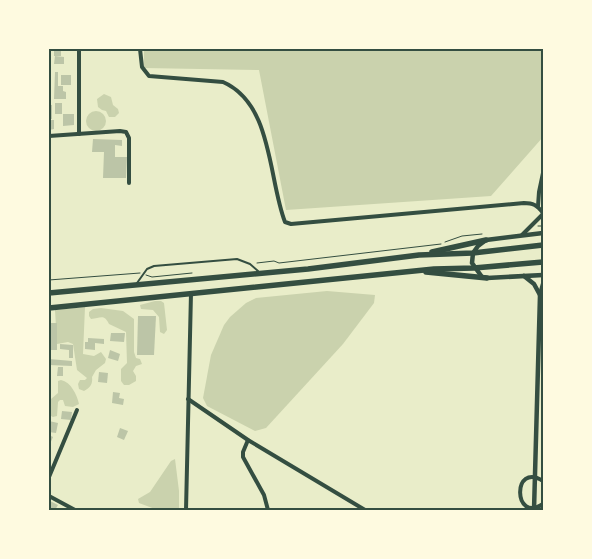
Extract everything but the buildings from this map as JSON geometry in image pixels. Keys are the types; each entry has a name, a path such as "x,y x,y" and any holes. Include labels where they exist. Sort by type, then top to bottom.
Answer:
{"main road":[{"path":"419,255 486,240"},
{"path":"49,293 259,273 419,255 473,253 543,245"},
{"path":"49,308 434,269 474,268 543,262"},
{"path":"419,272 487,278"}],"street":[{"path":"79,49 79,134"},
{"path":"140,49 142,67 149,76 223,82 234,87 248,102 256,116 268,151 285,222 291,224 532,203 538,206 543,213 522,236"},
{"path":"49,136 126,132 129,138 129,183"},
{"path":"538,206 538,192 543,173"},
{"path":"543,233 486,240 473,253 472,263 482,277 487,278 543,274"},
{"path":"524,276 534,284 540,294"},
{"path":"534,509 540,294 543,284"},
{"path":"186,510 191,293"},
{"path":"188,400 248,440 365,510"},
{"path":"49,476 77,410"},
{"path":"248,440 242,452 243,457 264,495 268,510"},
{"path":"534,509 523,502 519,493 521,486 525,480 536,478 543,481"},
{"path":"49,496 75,510"},
{"path":"534,509 543,504"}],"lane":[{"path":"136,284 147,269 154,266 237,259 244,260 259,273"}],"path":[{"path":"531,227 543,226"},
{"path":"252,266 265,262 279,263 416,247 443,243 462,236 481,234"},
{"path":"49,280 142,274 152,277 199,273"}],"green space":[{"path":"144,49 543,49 543,137 491,196 286,210 259,70 144,68"},
{"path":"104,94 111,97 113,105 118,109 119,113 115,117 109,117 106,111 98,107 97,99"},
{"path":"96,111 103,114 106,121 103,128 96,131 89,128 86,121 89,114"},
{"path":"327,291 375,295 374,303 343,344 266,428 255,431 207,406 203,398 211,355 224,325 230,317 246,303 256,298"},
{"path":"155,301 164,303 167,330 164,334 160,332 159,317 153,310 141,309 140,305"},
{"path":"85,307 83,354 94,356 101,352 106,359 105,363 96,370 92,377 91,386 84,391 79,389 78,384 80,380 87,378 77,370 73,344 68,342 57,344 55,310"},
{"path":"101,308 123,311 134,319 134,352 136,358 140,359 142,364 136,366 133,371 136,381 129,385 124,385 121,381 121,369 127,363 126,332 109,324 104,318 91,319 89,312 93,309"},
{"path":"61,380 71,386 79,404 73,407 65,406 63,400 60,400 58,402 57,416 53,417 49,415 51,399 58,393 58,381"},
{"path":"175,459 179,510 155,509 139,503 138,499 150,492 171,461"}]}
